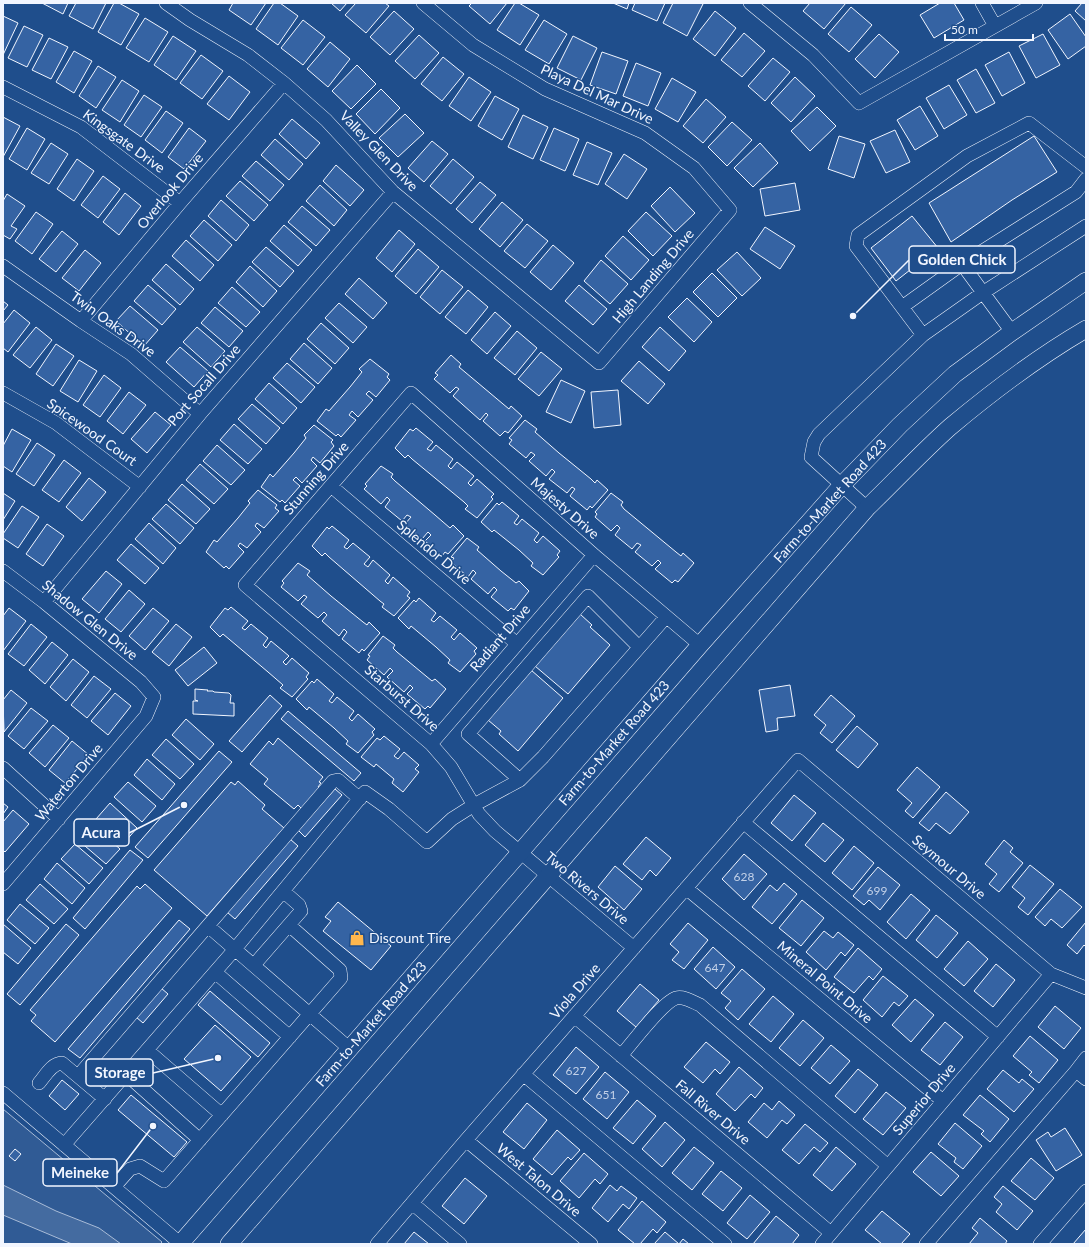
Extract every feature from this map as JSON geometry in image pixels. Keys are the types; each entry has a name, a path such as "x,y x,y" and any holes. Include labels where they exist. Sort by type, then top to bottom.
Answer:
{"main road":[{"name":"Farm-to-Market Road 423","path":"180,1244 519,852 842,485 900,425 955,374 1012,332 1086,281"},
{"path":"229,1244 867,508 911,464 956,423 991,394 1053,348 1086,329"}],"street":[{"name":"Playa Del Mar Drive","path":"423,3 473,46 545,90 645,133 694,168 730,210"},
{"path":"750,3 813,55 860,103 1036,3"},
{"path":"982,3 996,26"},
{"name":"Valley Glen Drive","path":"169,4 190,20 248,56 284,83 326,120 393,192 599,363"},
{"name":"Overlook Drive","path":"81,321 180,203 284,83"},
{"name":"Kingsgate Drive","path":"3,87 81,126 180,203"},
{"path":"923,335 856,246 858,235 875,221 967,156 1029,123 1086,167"},
{"path":"902,307 962,264 1076,192 1086,179"},
{"name":"Port Socall Drive","path":"44,602 200,414 393,192"},
{"name":"High Landing Drive","path":"599,363 730,210"},
{"path":"867,508 811,457 814,442 819,434 923,335 984,292 1086,226"},
{"path":"962,264 1012,332"},
{"name":"Twin Oaks Drive","path":"3,266 131,354 200,414"},
{"name":"Spicewood Court","path":"3,393 56,423 140,487"},
{"name":"Stunning Drive","path":"245,584 411,393"},
{"name":"Majesty Drive","path":"411,393 594,555 700,645"},
{"name":"Splendor Drive","path":"331,486 516,643"},
{"name":"Radiant Drive","path":"431,744 516,643 594,555"},
{"name":"Shadow Glen Drive","path":"3,571 44,602 141,682 154,697"},
{"name":"Starburst Drive","path":"245,584 431,744 451,767 479,814 495,831 519,852"},
{"path":"520,780 468,734 588,596 639,647"},
{"path":"64,1145 235,949 365,792 389,809 427,842 452,819 520,780 543,757 666,617"},
{"name":"Waterton Drive","path":"3,884 60,819 146,716 154,697"},
{"name":"Viola Drive","path":"377,1244 523,1074 798,760"},
{"name":"Seymour Drive","path":"798,760 1051,974 1086,988"},
{"path":"3,768 60,819"},
{"path":"78,1076 332,781 338,780 360,799"},
{"path":"744,822 998,1037"},
{"name":"Two Rivers Drive","path":"519,852 634,948"},
{"name":"Mineral Point Drive","path":"686,888 943,1101"},
{"path":"254,965 301,911 300,905 283,891"},
{"path":"114,1187 130,1169 140,1166 164,1181 341,978 340,970 288,925"},
{"path":"208,926 350,1049"},
{"path":"215,972 290,1037"},
{"name":"Superior Drive","path":"822,1244 1051,974"},
{"path":"621,1056 666,1004 677,998 687,998 700,1005 888,1166"},
{"name":"Fall River Drive","path":"574,1016 831,1233"},
{"path":"147,1050 222,1115"},
{"path":"926,1244 1081,1075 1086,1058"},
{"path":"39,1083 54,1065 62,1063 105,1098"},
{"path":"126,1074 200,1140"},
{"path":"523,1074 725,1244"},
{"path":"3,1094 180,1244"},
{"name":"West Talon Drive","path":"466,1140 591,1244"},
{"path":"1040,1244 1086,1191"},
{"path":"412,1203 460,1244"}],"shaded area":[{"path":"3,1109 162,1242 160,1244 3,1244"},
{"path":"3,1185 56,1211 99,1228 121,1244 72,1244 3,1215"}],"building":[{"path":"42,3 68,3 63,14"},
{"path":"76,3 106,3 93,29 69,16"},
{"path":"114,3 119,3 139,14 121,45 98,32"},
{"path":"233,3 266,3 251,25 229,10"},
{"path":"274,3 280,3 298,16 278,45 256,29"},
{"path":"331,3 347,3 340,11"},
{"path":"356,3 385,3 389,6 366,33 345,15"},
{"path":"472,3 507,3 490,24 469,6"},
{"path":"515,3 519,3 539,15 520,45 497,30"},
{"path":"613,3 629,3 627,9"},
{"path":"635,3 665,3 657,21 632,10"},
{"path":"673,3 703,4 687,36 663,23"},
{"path":"810,3 846,3 824,29 803,11"},
{"path":"940,3 954,3 964,20 934,38 920,15"},
{"path":"1082,3 1086,3 1086,21 1075,11"},
{"path":"851,7 872,25 849,52 828,34"},
{"path":"394,11 414,29 390,55 370,37"},
{"path":"715,11 736,28 715,56 693,39"},
{"path":"1070,14 1086,37 1086,46 1068,59 1048,30"},
{"path":"3,16 18,23 3,55"},
{"path":"145,18 168,32 149,62 126,48"},
{"path":"303,20 325,37 303,65 281,48"},
{"path":"544,20 567,34 549,64 525,50"},
{"path":"24,26 43,35 27,67 8,58"},
{"path":"744,33 765,51 742,77 721,60"},
{"path":"879,34 899,52 875,78 855,59"},
{"path":"1043,34 1060,65 1036,78 1019,46"},
{"path":"419,35 439,53 415,79 395,61"},
{"path":"173,36 196,51 176,80 154,65"},
{"path":"573,36 597,48 581,80 557,68"},
{"path":"49,38 68,47 51,79 32,70"},
{"path":"330,42 350,59 328,87 307,69"},
{"path":"74,51 92,61 74,93 56,82"},
{"path":"602,52 628,61 616,94 590,85"},
{"path":"1009,52 1025,83 1002,96 985,65"},
{"path":"201,55 223,71 202,99 180,83"},
{"path":"443,57 464,74 442,101 421,84"},
{"path":"773,58 790,72 765,101 748,86"},
{"path":"636,63 661,73 648,106 623,96"},
{"path":"357,65 376,84 351,109 332,91"},
{"path":"98,66 116,77 96,108 79,96"},
{"path":"976,69 995,103 976,113 957,80"},
{"path":"229,76 250,92 229,120 207,104"},
{"path":"469,77 491,92 471,121 449,106"},
{"path":"795,77 815,96 791,122 771,103"},
{"path":"672,78 696,92 678,122 655,109"},
{"path":"122,80 139,91 120,122 102,110"},
{"path":"949,85 967,115 944,129 926,98"},
{"path":"381,89 400,108 375,134 356,114"},
{"path":"144,95 162,107 141,137 124,125"},
{"path":"495,96 519,109 502,140 478,126"},
{"path":"706,99 726,117 703,143 683,126"},
{"path":"920,106 938,136 915,150 897,120"},
{"path":"817,107 836,126 810,151 791,131"},
{"path":"166,111 183,123 162,153 145,140"},
{"path":"405,114 424,133 398,157 379,138"},
{"path":"523,115 548,127 533,159 508,147"},
{"path":"3,117 20,126 3,157"},
{"path":"292,119 320,143 306,159 279,134"},
{"path":"732,122 752,140 727,166 708,147"},
{"path":"27,128 45,139 27,170 9,159"},
{"path":"189,128 206,141 184,169 168,157"},
{"path":"554,128 579,139 565,171 540,160"},
{"path":"895,130 910,162 886,173 870,141"},
{"path":"839,136 865,144 854,178 828,169"},
{"path":"1034,136 1057,172 1012,200 951,242 929,203"},
{"path":"275,139 303,164 289,180 261,155"},
{"path":"432,141 448,154 424,182 408,168"},
{"path":"587,142 612,153 598,185 573,175"},
{"path":"51,143 68,154 49,184 31,173"},
{"path":"760,143 778,163 753,187 734,168"},
{"path":"624,154 647,169 627,199 605,184"},
{"path":"77,159 94,171 74,201 57,189"},
{"path":"453,159 474,177 451,204 430,186"},
{"path":"256,161 284,185 270,201 242,176"},
{"path":"336,165 364,190 350,206 323,181"},
{"path":"103,176 120,189 98,218 81,205"},
{"path":"240,181 268,205 254,221 226,196"},
{"path":"480,182 496,195 472,223 456,209"},
{"path":"795,183 800,210 765,216 760,189"},
{"path":"320,185 347,210 334,226 306,201"},
{"path":"670,187 695,213 675,232 651,206"},
{"path":"125,193 141,206 119,235 103,222"},
{"path":"7,194 25,206 11,226 17,229 10,239 3,235 3,201"},
{"path":"221,200 249,225 236,241 208,216"},
{"path":"502,202 523,220 500,247 479,229"},
{"path":"302,206 330,230 316,246 288,222"},
{"path":"36,212 53,224 32,254 15,241"},
{"path":"646,212 672,236 653,256 628,231"},
{"path":"912,216 938,248 896,281 871,248"},
{"path":"204,220 232,245 218,261 190,236"},
{"path":"527,224 548,241 525,268 504,251"},
{"path":"284,225 312,250 298,266 270,241"},
{"path":"765,227 795,246 780,269 750,249"},
{"path":"399,230 415,244 392,272 376,258"},
{"path":"62,231 78,244 56,272 39,259"},
{"path":"623,236 649,260 631,280 605,256"},
{"path":"186,240 214,265 200,281 172,256"},
{"path":"553,245 574,263 551,290 530,272"},
{"path":"266,247 294,271 280,287 252,262"},
{"path":"418,249 439,267 416,294 395,276"},
{"path":"85,250 101,263 79,291 62,278"},
{"path":"737,252 761,278 742,296 717,270"},
{"path":"601,260 628,284 610,304 584,281"},
{"path":"166,264 194,289 180,305 152,280"},
{"path":"250,266 277,291 263,307 236,282"},
{"path":"442,270 463,287 440,314 420,297"},
{"path":"712,273 737,298 718,317 693,292"},
{"path":"359,278 387,303 373,319 345,294"},
{"path":"148,285 176,309 162,325 134,301"},
{"path":"579,285 607,309 593,325 565,301"},
{"path":"232,287 260,312 246,327 218,303"},
{"path":"468,290 488,307 466,334 445,317"},
{"path":"687,298 712,322 694,342 668,317"},
{"path":"3,301 8,305 3,311"},
{"path":"339,303 367,327 353,343 325,318"},
{"path":"130,306 158,330 144,346 116,321"},
{"path":"215,307 243,331 229,347 201,323"},
{"path":"14,310 30,323 8,352 3,348 3,324"},
{"path":"495,312 511,326 487,354 471,340"},
{"path":"321,323 349,348 335,364 307,339"},
{"path":"36,327 52,340 30,368 13,355"},
{"path":"197,327 225,351 211,367 183,342"},
{"path":"660,327 686,351 669,371 642,347"},
{"path":"517,331 537,348 515,375 494,358"},
{"path":"304,343 332,368 318,384 290,359"},
{"path":"56,344 74,356 53,386 36,374"},
{"path":"180,347 208,371 194,387 166,362"},
{"path":"541,352 562,369 539,396 518,379"},
{"path":"451,355 461,364 459,367 509,409 511,406 522,416 508,433 505,431 500,436 483,421 488,415 486,413 480,420 453,396 459,389 456,387 450,393 434,379 438,375 435,373"},
{"path":"370,359 389,374 387,377 390,380 376,397 369,391 366,394 373,400 358,417 352,411 349,415 356,420 341,437 338,434 336,436 317,421 326,409 329,411 350,387 362,372 359,369"},
{"path":"79,360 97,371 78,402 60,391"},
{"path":"639,361 665,384 648,404 621,381"},
{"path":"287,363 315,387 301,403 273,378"},
{"path":"104,375 121,388 100,417 83,405"},
{"path":"561,380 585,391 571,423 546,412"},
{"path":"269,383 297,408 283,424 255,399"},
{"path":"618,390 621,425 594,428 591,392"},
{"path":"129,392 146,405 123,434 107,421"},
{"path":"252,404 280,428 266,444 238,419"},
{"path":"155,412 171,425 147,453 131,439"},
{"path":"525,420 537,429 535,432 559,453 595,483 597,480 608,490 592,508 590,506 587,510 570,496 575,489 572,487 567,493 549,479 555,472 552,469 546,476 529,461 535,455 531,452 526,458 509,444 512,440 509,438"},
{"path":"234,424 262,449 248,464 220,440"},
{"path":"314,425 333,440 331,442 334,446 320,463 313,457 311,460 317,466 302,483 296,477 293,480 300,486 285,503 282,500 280,502 261,487 270,474 273,477 294,453 306,438 304,435"},
{"path":"416,428 433,442 427,449 431,451 436,445 453,459 448,466 451,469 457,462 474,476 468,483 471,486 477,479 494,494 491,497 493,499 477,518 465,509 468,506 464,502 408,455 405,458 395,448 410,429 413,431"},
{"path":"12,429 31,440 12,472 3,466 3,446"},
{"path":"37,443 55,455 34,486 16,474"},
{"path":"217,445 245,470 231,485 203,461"},
{"path":"64,460 81,473 59,502 42,490"},
{"path":"200,464 228,489 214,504 186,480"},
{"path":"381,466 393,474 391,477 395,481 450,528 453,525 464,536 448,554 445,552 442,556 425,541 431,535 428,532 422,539 405,524 411,517 407,515 402,521 385,507 390,500 387,497 381,504 364,489 367,486 365,484"},
{"path":"89,478 106,492 82,521 66,507"},
{"path":"182,484 210,509 196,524 168,500"},
{"path":"258,490 277,505 275,508 279,511 264,528 257,523 255,526 261,532 247,548 240,543 238,546 244,552 229,569 226,566 224,568 206,552 214,540 217,542 238,518 250,503 248,501"},
{"path":"3,493 15,501 3,520"},
{"path":"611,493 623,502 621,505 624,509 681,556 683,553 694,563 678,582 675,580 672,583 655,569 661,563 658,560 652,566 635,552 641,545 637,543 632,549 615,535 620,528 617,525 611,531 595,517 597,514 595,512"},
{"path":"502,502 519,516 514,523 517,525 522,519 539,533 534,540 537,543 543,536 560,551 557,555 559,557 543,575 531,566 533,563 519,550 494,530 492,532 481,522 497,503 499,505"},
{"path":"166,504 194,528 180,544 152,519"},
{"path":"22,506 39,517 18,548 3,538 3,534"},
{"path":"149,523 176,548 163,564 135,539"},
{"path":"47,524 64,536 43,566 26,554"},
{"path":"332,526 349,540 344,547 347,549 353,543 370,557 364,564 368,567 373,560 390,575 385,581 388,584 393,577 410,592 407,596 410,598 394,616 382,607 384,604 325,553 322,556 312,546 327,527 329,529"},
{"path":"467,538 479,547 477,550 501,571 516,583 519,581 529,591 514,610 511,608 508,611 491,597 497,590 494,587 488,594 471,579 476,573 473,570 468,577 451,562 454,558 451,557"},
{"path":"131,544 159,568 145,584 117,560"},
{"path":"298,563 310,571 307,575 331,596 367,625 369,622 380,633 364,651 362,649 359,653 342,639 347,632 344,629 339,636 322,621 327,615 324,612 318,618 301,604 307,597 304,595 298,601 281,587 284,583 282,581"},
{"path":"106,571 122,584 99,613 82,599"},
{"path":"129,590 145,604 121,632 105,619"},
{"path":"419,598 436,613 431,620 434,622 440,616 457,630 451,637 454,640 460,633 477,648 474,651 476,654 460,672 448,663 450,660 436,647 411,626 409,629 398,618 414,600 416,602"},
{"path":"231,607 248,621 242,628 245,630 251,624 268,638 263,645 266,648 271,641 289,656 283,662 286,665 292,658 309,673 306,677 308,679 292,697 280,688 283,685 268,672 223,634 220,637 210,627 225,608 228,610"},
{"path":"9,608 26,621 3,651 3,616"},
{"path":"153,608 169,621 145,650 129,636"},
{"path":"580,614 592,625 590,627 610,645 568,694 535,666"},
{"path":"31,624 47,637 24,666 8,654"},
{"path":"176,624 192,637 169,666 152,652"},
{"path":"383,636 395,645 393,648 397,652 432,681 435,679 446,689 430,708 428,706 425,709 407,694 413,688 410,685 404,692 387,677 393,671 390,668 384,675 367,660 370,656 368,655"},
{"path":"52,642 68,655 45,684 29,670"},
{"path":"204,647 217,663 188,686 175,670"},
{"path":"73,659 89,672 66,701 50,687"},
{"path":"531,670 563,698 518,751 499,734 501,731 488,720"},
{"path":"94,676 111,689 87,718 71,705"},
{"path":"317,679 334,694 329,701 332,703 337,697 354,711 349,718 352,721 358,714 375,729 372,732 374,735 358,753 346,744 348,741 334,728 309,707 307,710 296,699 312,681 314,683"},
{"path":"790,685 795,716 777,718 778,730 766,732 759,690"},
{"path":"195,689 229,693 231,695 230,703 234,703 234,716 193,714 193,701 198,701 195,700"},
{"path":"11,690 27,703 4,732 3,700"},
{"path":"115,693 131,706 108,735 91,721"},
{"path":"270,695 282,706 242,752 229,741"},
{"path":"831,695 855,716 832,743 820,733 826,725 814,715"},
{"path":"31,708 48,721 24,749 8,736"},
{"path":"288,711 361,773 354,781 281,719"},
{"path":"186,719 214,744 200,760 172,735"},
{"path":"53,725 69,738 45,767 29,753"},
{"path":"857,726 878,744 858,768 836,750"},
{"path":"384,736 400,749 394,756 398,759 404,752 419,765 415,769 419,772 403,792 392,783 394,779 376,764 374,767 361,757 377,738 380,740"},
{"path":"278,738 323,777 319,782 321,783 318,787 320,789 302,809 298,805 294,809 264,784 268,779 250,764 269,741 273,745"},
{"path":"166,739 194,764 180,779 152,755"},
{"path":"72,741 89,755 65,783 49,770"},
{"path":"219,751 232,762 148,858 135,847"},
{"path":"147,759 175,784 162,800 134,775"},
{"path":"917,767 940,787 913,818 905,811 912,803 897,790"},
{"path":"238,781 265,805 262,809 284,828 207,916 154,870 231,782 235,785"},
{"path":"128,782 156,806 142,822 114,797"},
{"path":"335,789 342,795 305,837 298,830"},
{"path":"946,792 969,812 950,834 936,823 929,831 919,823"},
{"path":"794,795 816,813 792,841 771,823"},
{"path":"3,803 8,807 3,814"},
{"path":"110,803 137,828 124,843 96,819"},
{"path":"13,810 29,824 5,852 3,850 3,822"},
{"path":"823,823 844,840 825,862 805,845"},
{"path":"92,824 120,849 106,864 78,840"},
{"path":"646,837 671,858 656,876 650,870 642,880 623,864"},
{"path":"290,839 298,846 235,919 227,912"},
{"path":"1004,840 1013,848 1010,852 1023,863 999,892 989,884 997,874 985,864"},
{"path":"75,844 103,868 89,884 61,859"},
{"path":"854,846 874,863 852,890 832,873"},
{"path":"130,850 143,860 85,929 73,918"},
{"path":"744,854 767,874 744,900 722,879"},
{"path":"57,863 85,888 72,904 44,879"},
{"path":"1030,865 1054,884 1028,915 1018,907 1025,898 1012,887"},
{"path":"615,866 642,889 624,910 598,887"},
{"path":"878,867 900,885 880,910 869,900 864,905 853,896"},
{"path":"784,883 797,894 772,924 752,907 770,885 777,891"},
{"path":"40,884 68,909 54,924 26,900"},
{"path":"145,884 172,908 55,1042 31,1021 36,1015 30,1010 137,886 140,889"},
{"path":"1060,889 1082,907 1062,928 1051,919 1045,926 1035,917"},
{"path":"911,894 930,910 906,939 887,922"},
{"path":"802,900 824,918 801,946 779,928"},
{"name":"Discount Tire","path":"338,902 391,946 371,970 323,931 331,921 325,917"},
{"path":"20,904 49,928 35,944 7,920"},
{"path":"936,915 958,933 937,958 916,940"},
{"path":"179,920 190,929 80,1058 68,1049"},
{"path":"1086,922 1086,947 1084,945 1077,954 1067,945"},
{"path":"688,923 708,940 684,969 672,960 679,952 670,944"},
{"path":"3,924 31,948 18,964 3,952"},
{"path":"66,924 79,935 20,1005 7,994"},
{"path":"824,931 833,938 838,932 854,945 845,956 841,952 826,970 806,952"},
{"path":"968,941 988,959 964,986 944,969"},
{"path":"713,947 735,967 716,989 694,969"},
{"path":"858,948 882,969 873,980 869,976 854,993 834,977"},
{"path":"996,964 1015,980 993,1007 974,991"},
{"path":"742,969 765,989 738,1020 725,1008 731,1001 721,993"},
{"path":"883,976 908,996 899,1006 894,1002 882,1017 863,1000"},
{"path":"640,984 659,1000 636,1027 617,1011"},
{"path":"161,988 168,994 143,1023 136,1017"},
{"path":"210,991 270,1043 258,1057 198,1005"},
{"path":"773,996 794,1014 771,1042 749,1024"},
{"path":"915,999 934,1015 911,1042 892,1025"},
{"path":"1055,1006 1081,1028 1064,1049 1038,1027"},
{"path":"803,1020 824,1038 800,1066 779,1048"},
{"path":"945,1022 963,1037 940,1065 921,1050"},
{"path":"215,1025 251,1057 221,1091 184,1059"},
{"path":"1030,1036 1058,1060 1039,1083 1029,1075 1032,1072 1013,1056"},
{"path":"706,1042 730,1062 720,1074 715,1069 703,1083 684,1067"},
{"path":"831,1045 850,1061 830,1084 811,1068"},
{"path":"576,1047 599,1067 576,1094 553,1075"},
{"path":"739,1067 763,1088 755,1098 751,1094 735,1111 716,1094"},
{"path":"858,1069 878,1085 855,1113 835,1096"},
{"path":"1003,1070 1019,1083 1022,1079 1034,1089 1014,1112 987,1089"},
{"path":"605,1072 629,1092 607,1119 583,1099"},
{"path":"62,1080 79,1094 65,1110 49,1096"},
{"path":"886,1092 906,1108 883,1135 863,1119"},
{"path":"131,1095 187,1142 174,1157 118,1110"},
{"path":"980,1095 1009,1119 990,1142 981,1134 984,1131 963,1115"},
{"path":"637,1100 656,1116 633,1144 613,1128"},
{"path":"779,1101 795,1115 787,1124 782,1120 767,1138 748,1122 764,1103 772,1110"},
{"path":"527,1103 547,1120 524,1149 503,1132"},
{"path":"665,1122 685,1140 662,1167 642,1149"},
{"path":"955,1123 982,1146 963,1169 954,1162 956,1158 938,1144"},
{"path":"805,1124 828,1143 820,1152 814,1147 799,1164 782,1150"},
{"path":"1065,1128 1082,1155 1056,1171 1036,1140 1048,1132 1051,1137"},
{"path":"557,1130 580,1150 571,1160 568,1157 552,1175 533,1159"},
{"path":"694,1147 714,1163 692,1190 672,1173"},
{"path":"836,1147 856,1164 832,1191 813,1175"},
{"path":"15,1149 21,1154 15,1161 9,1156"},
{"path":"931,1152 959,1176 941,1196 913,1172"},
{"path":"584,1153 608,1174 600,1184 595,1179 579,1198 560,1181"},
{"path":"1031,1158 1054,1178 1035,1200 1011,1181"},
{"path":"721,1171 742,1188 723,1211 702,1194"},
{"path":"465,1178 487,1196 464,1224 442,1206"},
{"path":"610,1185 617,1191 621,1186 637,1198 629,1209 623,1204 608,1222 592,1208"},
{"path":"1003,1186 1033,1211 1017,1230 996,1212 1002,1204 994,1197"},
{"path":"750,1195 770,1212 747,1239 727,1223"},
{"path":"642,1201 666,1222 657,1233 653,1229 640,1244 635,1244 618,1230"},
{"path":"882,1211 910,1234 901,1244 882,1244 865,1230"},
{"path":"776,1216 799,1235 792,1244 753,1244"},
{"path":"980,1218 1007,1241 1005,1244 969,1244 978,1233 972,1228"},
{"path":"1086,1229 1086,1244 1073,1244"},
{"path":"414,1232 429,1244 404,1244"},
{"path":"665,1232 679,1244 654,1244"},
{"path":"683,1239 689,1244 679,1244"}],"place":[{"name":"Golden Chick","path":"853,316"},
{"name":"Acura","path":"184,805"},
{"name":"Discount Tire","path":"357,938"},
{"name":"Storage","path":"218,1058"},
{"name":"Meineke","path":"153,1126"}]}
